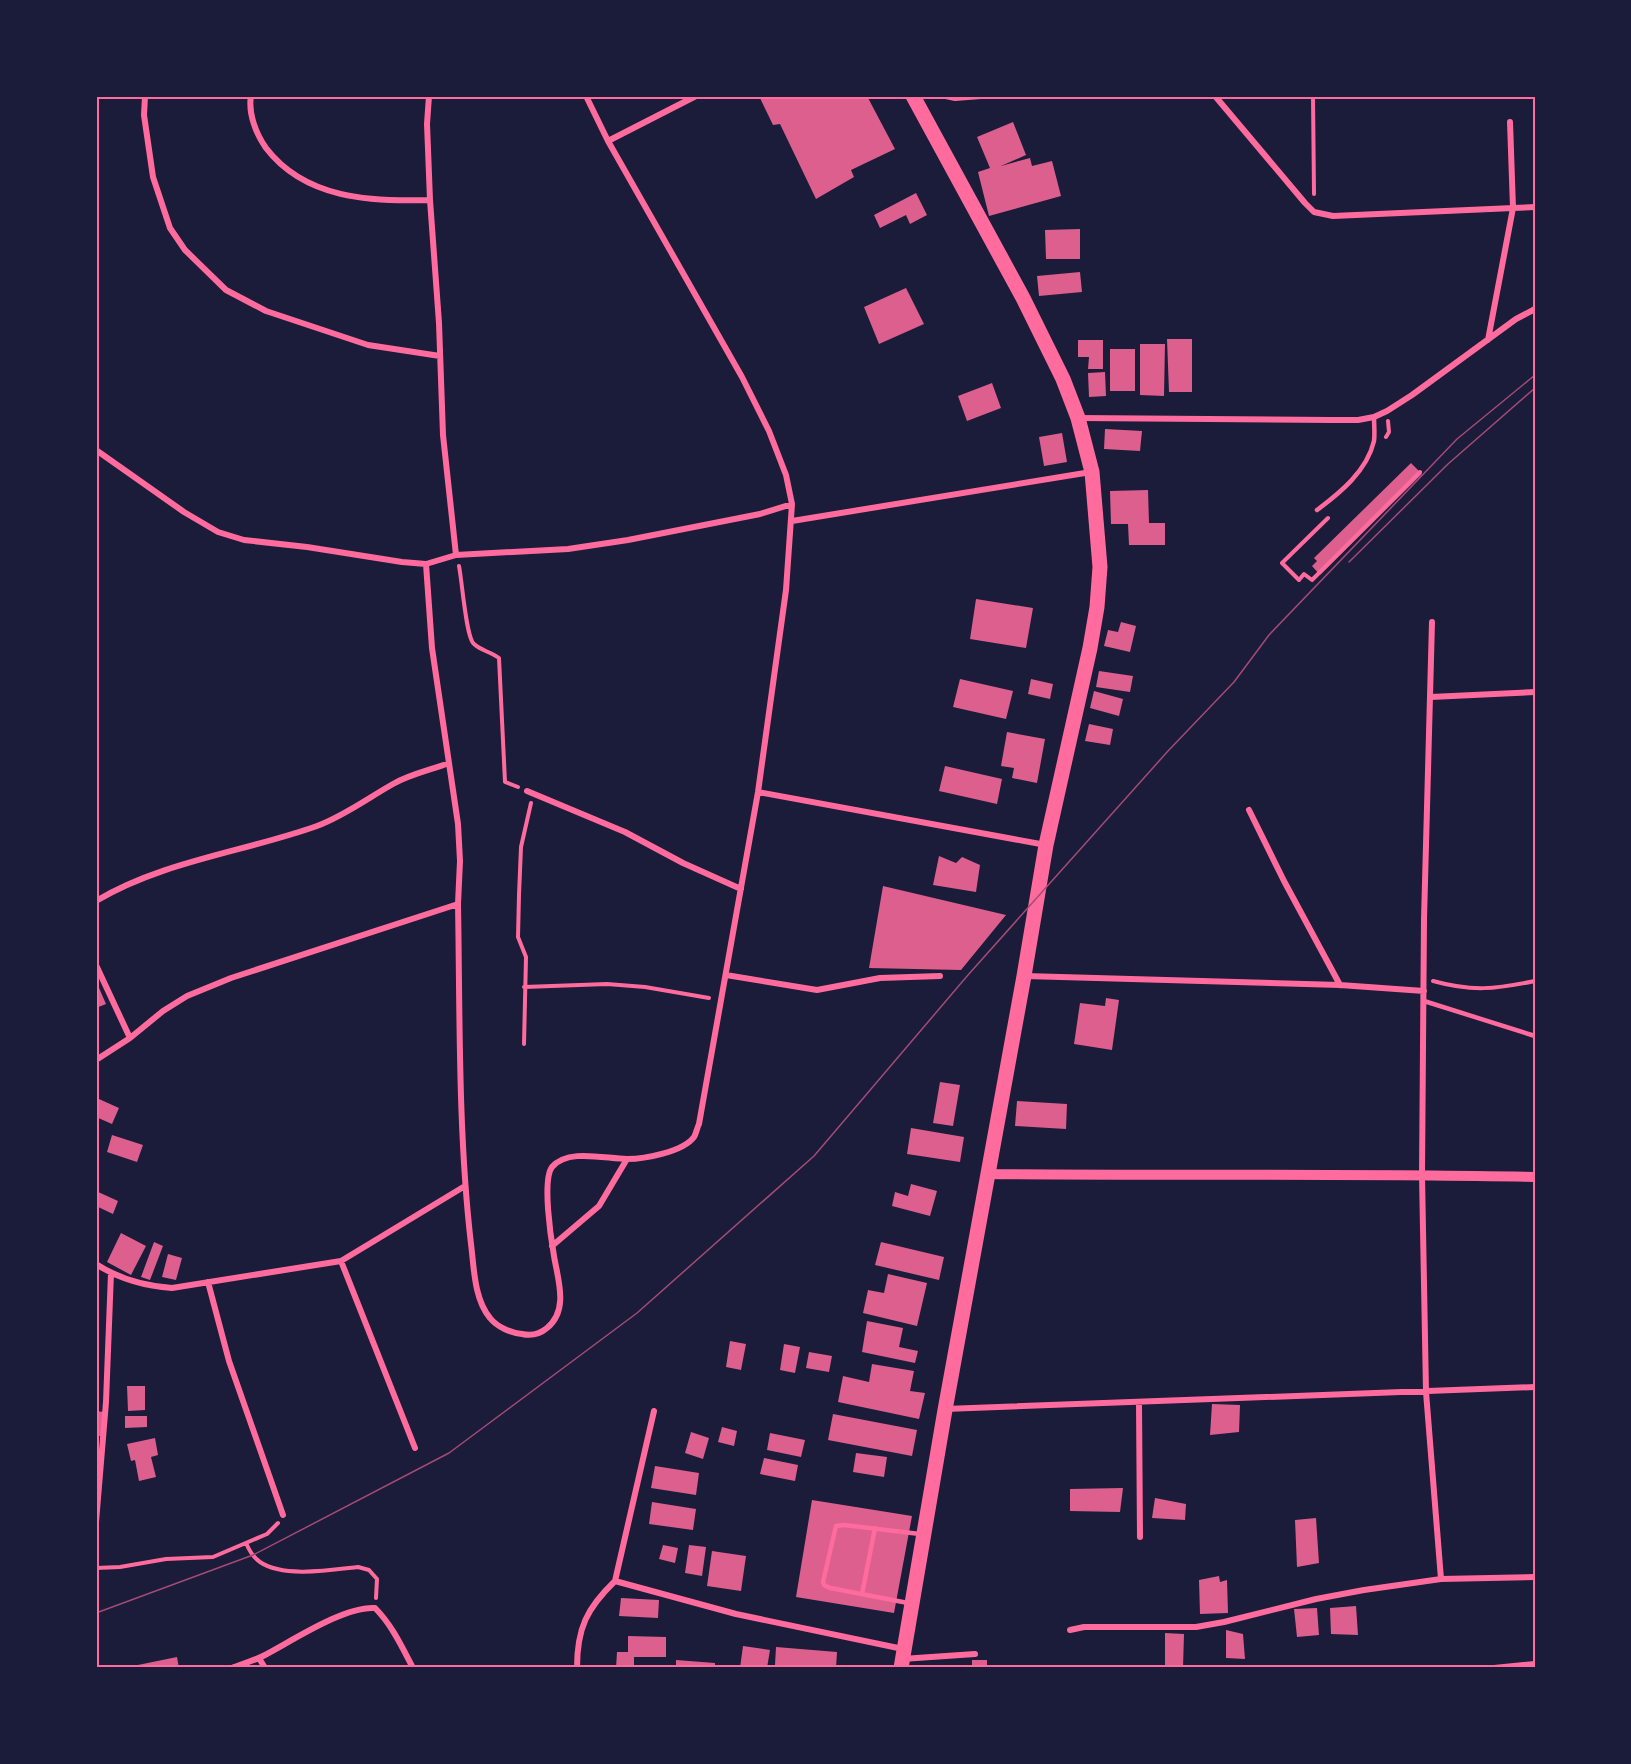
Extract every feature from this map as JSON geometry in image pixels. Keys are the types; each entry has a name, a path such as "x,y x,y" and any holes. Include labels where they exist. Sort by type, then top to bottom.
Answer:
{"main road":[{"path":"902,1659 986,1174 1046,846 1097,607 1100,567 1092,472 1078,418 1044,339 913,96"}],"street":[{"path":"145,96 144,115 153,177 170,228 185,250 210,276 226,290 266,311 308,326 368,345 440,356"},
{"path":"251,96 253,119 258,138 278,164 302,180 329,191 354,197 388,202 430,200"},
{"path":"429,96 427,124 430,200 435,254 443,435 456,555"},
{"path":"426,564 432,648 458,824 465,1186 476,1283 490,1318 505,1329 531,1335 543,1332 553,1324 558,1316 560,1293 552,1246 547,1191 550,1169 556,1163 568,1158 640,1159 673,1150 693,1138 699,1124 758,792 786,590 792,521 792,504 786,475 764,422 742,377 608,141 586,96"},
{"path":"608,141 696,96"},
{"path":"1215,96 1314,212 1333,216 1535,207"},
{"path":"1488,340 1513,208 1510,122"},
{"path":"1078,418 1331,420 1374,417 1412,395 1516,319 1535,309"},
{"path":"96,450 202,524 232,537 426,564 456,555 568,549 628,540 760,514 792,504"},
{"path":"792,521 1092,472"},
{"path":"1432,622 1425,836 1422,1175 1426,1392 1441,1579"},
{"path":"1431,697 1535,692"},
{"path":"96,901 114,890 150,876 321,824 395,783 449,763"},
{"path":"530,792 625,832 684,863 741,889"},
{"path":"758,792 1046,846"},
{"path":"1249,810 1340,985"},
{"path":"96,1060 187,996 458,904"},
{"path":"96,965 130,1038"},
{"path":"726,975 817,990 879,978 940,976"},
{"path":"1024,976 1340,985 1424,991"},
{"path":"552,1246 598,1206 627,1159"},
{"path":"986,1174 1535,1177"},
{"path":"96,1264 111,1273 147,1286 172,1288 340,1261 465,1186"},
{"path":"340,1261 415,1448"},
{"path":"96,1522 106,1402 111,1273"},
{"path":"208,1282 229,1360 283,1515"},
{"path":"945,1410 1535,1387"},
{"path":"1139,1403 1140,1537"},
{"path":"577,1668 581,1629 590,1609 615,1581 654,1411"},
{"path":"1070,1630 1116,1626 1196,1627 1316,1599 1441,1579 1535,1576"},
{"path":"615,1581 902,1659 975,1654"},
{"path":"232,1668 259,1658 357,1608 375,1608 390,1624 413,1668"},
{"path":"259,1658 265,1668"},
{"path":"1494,1668 1535,1664"}],"lane":[{"path":"1317,510 1360,471 1374,442 1374,417"},
{"path":"1424,1001 1535,1036"},
{"path":"911,1604 830,1588 823,1582 836,1526 844,1524 923,1534"},
{"path":"862,1594 875,1528"}],"path":[{"path":"941,96 956,99 994,96"},
{"path":"1313,96 1314,212"},
{"path":"1286,559 1281,563 1299,580 1304,574 1312,580 1420,472"},
{"path":"456,555 463,586 468,636 474,645 499,658 506,782 530,792 521,847 519,886 518,937 526,957 524,1044"},
{"path":"1424,979 1458,988 1494,989 1535,981"},
{"path":"524,987 607,984 645,987 722,1000"},
{"path":"96,1568 213,1557 267,1534 278,1524 283,1515"},
{"path":"246,1543 258,1561 270,1568 286,1571 358,1568 369,1570 377,1579 375,1608"}],"building":[{"path":"759,96 867,96 895,149 851,170 854,177 816,199 780,124 773,125"},
{"path":"1013,122 1026,155 1001,166 1030,158 1032,166 1052,161 1061,196 989,216 978,172 990,168 977,137"},
{"path":"916,193 927,215 910,224 906,215 880,228 874,215"},
{"path":"1080,229 1080,259 1046,259 1045,230"},
{"path":"1080,272 1082,292 1039,296 1037,276"},
{"path":"906,288 924,324 879,344 864,307"},
{"path":"1167,339 1192,339 1192,392 1169,392"},
{"path":"1078,340 1103,340 1103,369 1088,369 1089,357 1078,357"},
{"path":"1140,344 1165,344 1164,396 1140,395"},
{"path":"1110,349 1135,349 1135,391 1110,391"},
{"path":"1105,372 1106,396 1089,397 1088,373"},
{"path":"992,383 1001,408 967,421 958,396"},
{"path":"1105,429 1142,431 1140,451 1104,449"},
{"path":"1062,433 1067,462 1044,466 1039,437"},
{"path":"1411,463 1422,474 1320,575 1312,566 1317,561 1314,558"},
{"path":"1148,490 1149,523 1165,523 1165,545 1129,545 1128,524 1111,524 1110,491"},
{"path":"976,599 1033,608 1026,648 970,639"},
{"path":"1121,622 1136,626 1130,652 1104,646 1108,630 1118,632"},
{"path":"1099,671 1133,676 1130,692 1096,687"},
{"path":"960,679 1013,691 1006,719 953,707"},
{"path":"1031,679 1053,684 1050,699 1028,694"},
{"path":"1094,691 1123,699 1119,716 1090,708"},
{"path":"1089,724 1113,729 1110,745 1085,741"},
{"path":"1007,732 1045,739 1037,783 1012,778 1014,768 1001,766"},
{"path":"945,766 1002,779 997,804 939,791"},
{"path":"939,856 956,863 962,857 980,865 976,892 933,885"},
{"path":"883,886 1006,915 961,970 869,968"},
{"path":"96,981 106,1004 96,1008"},
{"path":"1106,998 1119,1000 1112,1050 1074,1044 1080,1003 1105,1006"},
{"path":"940,1082 960,1085 953,1126 933,1123"},
{"path":"99,1099 119,1108 112,1124 96,1117"},
{"path":"1017,1101 1067,1104 1066,1129 1015,1126"},
{"path":"911,1128 964,1137 960,1162 907,1154"},
{"path":"112,1135 143,1145 137,1162 107,1152"},
{"path":"911,1184 937,1191 930,1216 892,1206 895,1192 908,1196"},
{"path":"96,1191 118,1201 113,1214 96,1206"},
{"path":"121,1233 146,1246 131,1275 107,1262"},
{"path":"154,1242 163,1246 150,1280 141,1277"},
{"path":"881,1242 944,1257 939,1280 875,1265"},
{"path":"168,1254 182,1258 176,1280 162,1277"},
{"path":"888,1274 927,1283 917,1326 863,1313 868,1290 884,1293"},
{"path":"867,1321 903,1328 899,1347 918,1351 915,1363 862,1352"},
{"path":"730,1341 746,1344 741,1370 726,1367"},
{"path":"784,1344 800,1347 795,1373 780,1370"},
{"path":"809,1352 832,1356 829,1372 806,1368"},
{"path":"872,1364 914,1371 910,1391 925,1393 919,1419 838,1402 843,1376 869,1382"},
{"path":"127,1386 145,1386 145,1410 128,1411"},
{"path":"1212,1404 1240,1405 1239,1432 1210,1435"},
{"path":"96,1411 104,1412 101,1436 96,1436"},
{"path":"833,1414 917,1430 912,1456 828,1440"},
{"path":"125,1416 147,1416 147,1427 125,1428"},
{"path":"722,1427 737,1431 734,1446 718,1442"},
{"path":"691,1432 709,1438 703,1459 685,1453"},
{"path":"770,1433 805,1440 801,1457 767,1450"},
{"path":"155,1438 158,1455 151,1457 156,1477 139,1481 135,1460 131,1461 127,1444"},
{"path":"856,1453 887,1457 884,1477 853,1472"},
{"path":"764,1458 798,1465 795,1481 760,1474"},
{"path":"655,1466 699,1473 696,1495 651,1488"},
{"path":"1123,1488 1120,1512 1070,1511 1070,1489"},
{"path":"1155,1498 1186,1504 1185,1520 1152,1518"},
{"path":"812,1500 912,1516 894,1613 796,1597"},
{"path":"652,1502 696,1509 693,1530 649,1524"},
{"path":"1316,1518 1319,1563 1297,1567 1295,1520"},
{"path":"663,1545 678,1548 675,1563 659,1559"},
{"path":"689,1545 706,1547 702,1576 685,1573"},
{"path":"712,1551 746,1556 741,1591 707,1586"},
{"path":"1219,1576 1220,1582 1227,1580 1228,1613 1200,1614 1199,1580"},
{"path":"621,1598 659,1600 658,1618 619,1616"},
{"path":"1356,1606 1358,1635 1331,1634 1330,1608"},
{"path":"1317,1608 1319,1635 1297,1637 1294,1609"},
{"path":"1226,1630 1243,1634 1245,1659 1226,1658"},
{"path":"1165,1633 1184,1634 1183,1668 1165,1668"},
{"path":"628,1636 666,1637 666,1657 634,1657 634,1668 616,1668 617,1652 628,1652"},
{"path":"743,1646 770,1650 767,1668 740,1668"},
{"path":"776,1647 837,1652 836,1668 798,1668 775,1665"},
{"path":"177,1657 179,1668 128,1668 128,1667"},
{"path":"676,1660 715,1663 715,1668 676,1668"},
{"path":"972,1660 987,1660 987,1668 972,1668"}],"tram line":[{"path":"96,1613 253,1555 449,1453 637,1313 814,1156 968,975 1168,751 1234,682 1269,635 1457,439 1535,375"},
{"path":"1349,562 1448,464 1535,388"}]}
